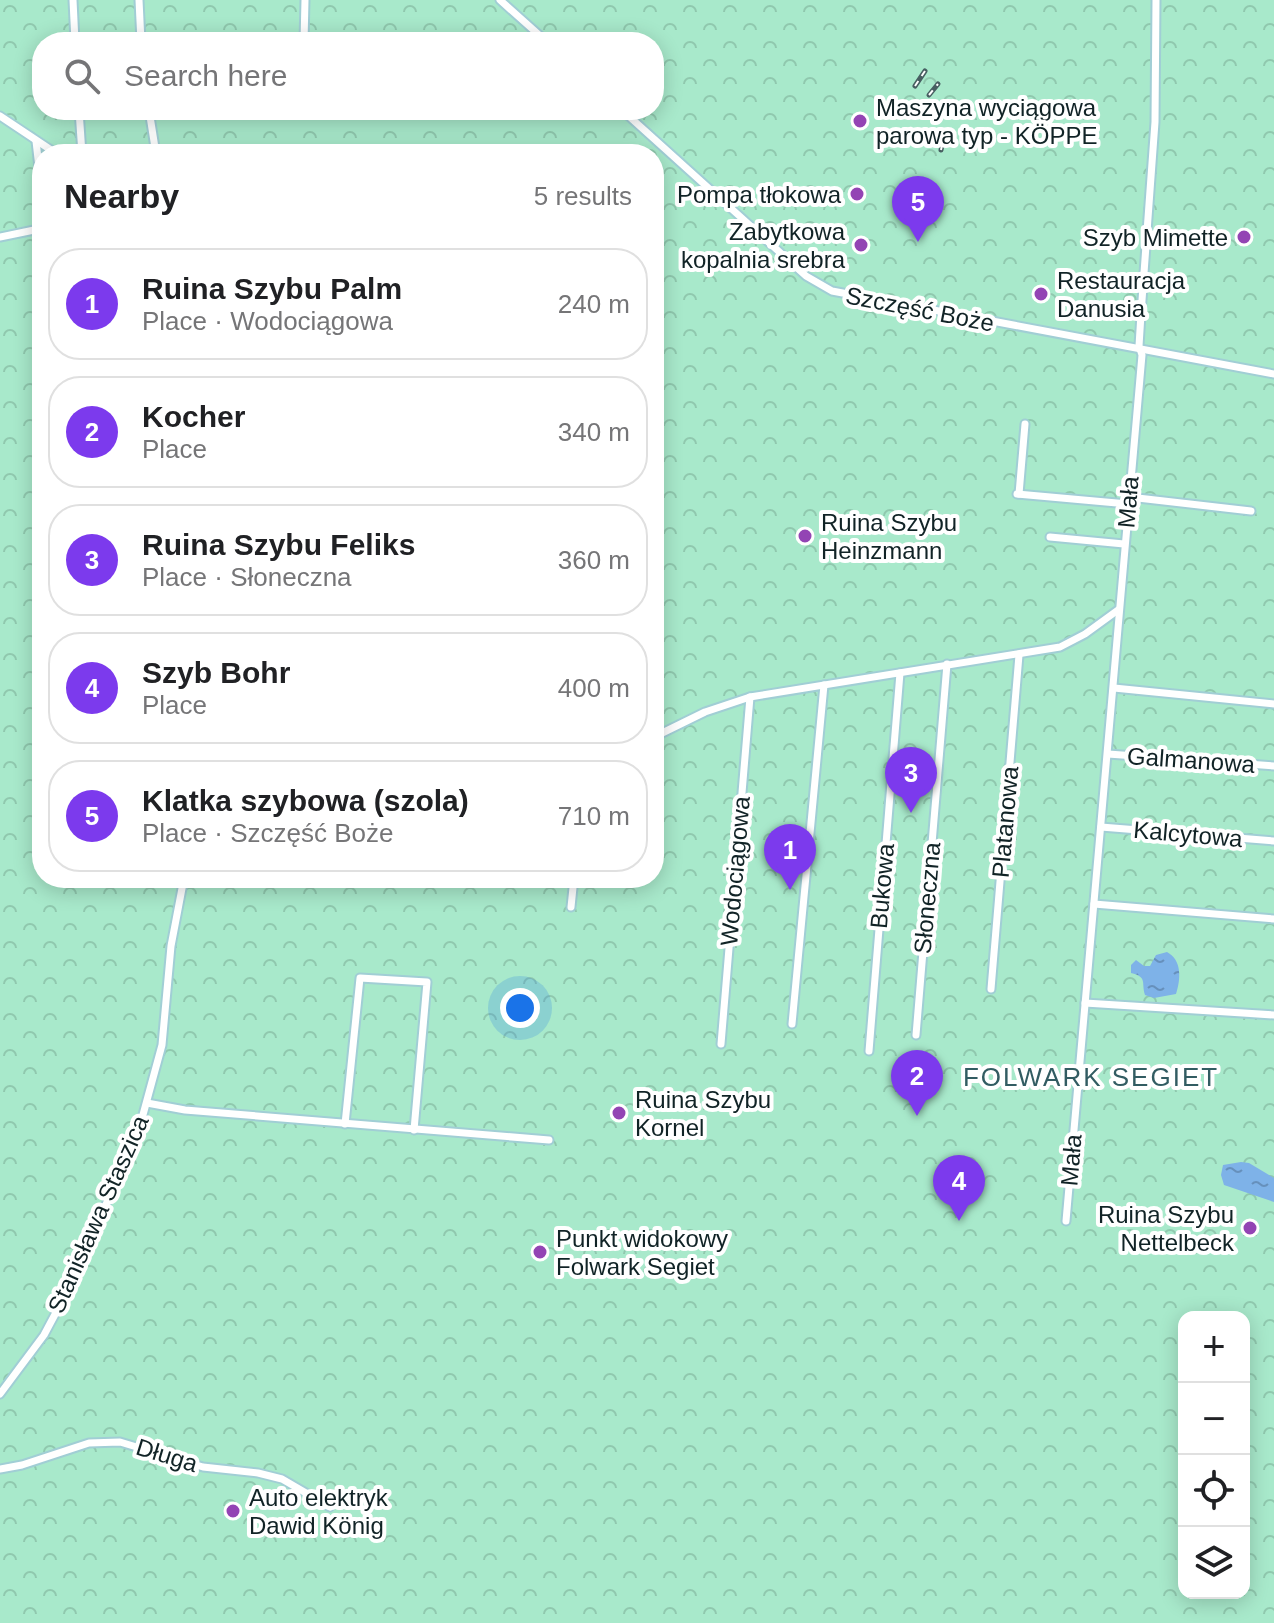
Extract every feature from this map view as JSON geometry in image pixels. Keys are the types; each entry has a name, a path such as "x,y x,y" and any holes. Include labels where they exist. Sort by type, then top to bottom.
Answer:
{"street":[{"path":"73,0 75,32"},
{"path":"139,0 141,32"},
{"path":"304,32 305,0"},
{"path":"500,0 536,32"},
{"name":"Mała","path":"1066,1221 1142,355 1144,260 1154,135 1156,0"},
{"path":"0,116 41,144"},
{"path":"80,120 81,144"},
{"path":"151,120 154,144"},
{"name":"Szczęść Boże","path":"633,120 660,144"},
{"name":"Szczęść Boże","path":"664,148 806,276 832,291 1274,374"},
{"path":"0,237 32,230"},
{"path":"1025,424 1018,494 1251,511"},
{"path":"1050,537 1124,544"},
{"path":"664,732 705,712 750,697 1060,647 1074,641 1118,610"},
{"name":"Platanowa","path":"991,989 1019,655"},
{"name":"Słoneczna","path":"916,1035 947,664"},
{"name":"Bukowa","path":"869,1051 900,673"},
{"path":"792,1024 824,685"},
{"path":"1114,688 1274,704"},
{"name":"Wodociągowa","path":"721,1044 750,697"},
{"name":"Galmanowa","path":"1108,754 1274,766"},
{"name":"Kalcytowa","path":"1101,827 1274,841"},
{"name":"Stanisława Staszica","path":"0,1394 44,1335 76,1275 128,1157 147,1103 162,1045 169,960 182,888"},
{"path":"571,907 573,888"},
{"path":"1094,904 1274,919"},
{"path":"345,1124 360,978 427,982 414,1130"},
{"path":"1085,1003 1274,1015"},
{"path":"147,1103 185,1110 549,1140"},
{"name":"Długa","path":"0,1469 89,1443 120,1442 203,1467 282,1479 330,1507"}],"green space":[{"path":"0,0 1274,0 1274,1623 0,1623"}],"water":[{"path":"1167,952 1172,955 1179,970 1176,994 1154,998 1145,995 1142,979 1131,973 1131,965 1136,960 1150,966 1156,955"},
{"path":"1249,1163 1274,1178 1274,1202 1224,1185 1221,1175 1223,1165"}],"railway":[{"path":"915,86 925,71"},
{"path":"929,95 938,84"},
{"path":"941,112 951,106"},
{"path":"941,150 942,145"}],"place":[{"name":"Maszyna wyciągowa parowa typ - KÖPPE","path":"860,121"},
{"name":"Pompa tłokowa","path":"857,194"},
{"name":"Szyb Mimette","path":"1244,237"},
{"name":"Klatka szybowa (szola)","path":"918,242"},
{"name":"Zabytkowa kopalnia srebra","path":"861,245"},
{"name":"Restauracja Danusia","path":"1041,294"},
{"name":"Ruina Szybu Heinzmann","path":"805,536"},
{"name":"Ruina Szybu Feliks","path":"911,813"},
{"name":"Ruina Szybu Palm","path":"790,890"},
{"name":"Ruina Szybu Kornel","path":"619,1113"},
{"name":"Kocher","path":"917,1116"},
{"name":"Szyb Bohr","path":"959,1221"},
{"name":"Ruina Szybu Nettelbeck","path":"1250,1228"},
{"name":"Punkt widokowy Folwark Segiet","path":"540,1252"},
{"name":"Auto elektryk Dawid König","path":"233,1511"}],"district":[{"name":"FOLWARK SEGIET","path":"1091,1077"}]}
